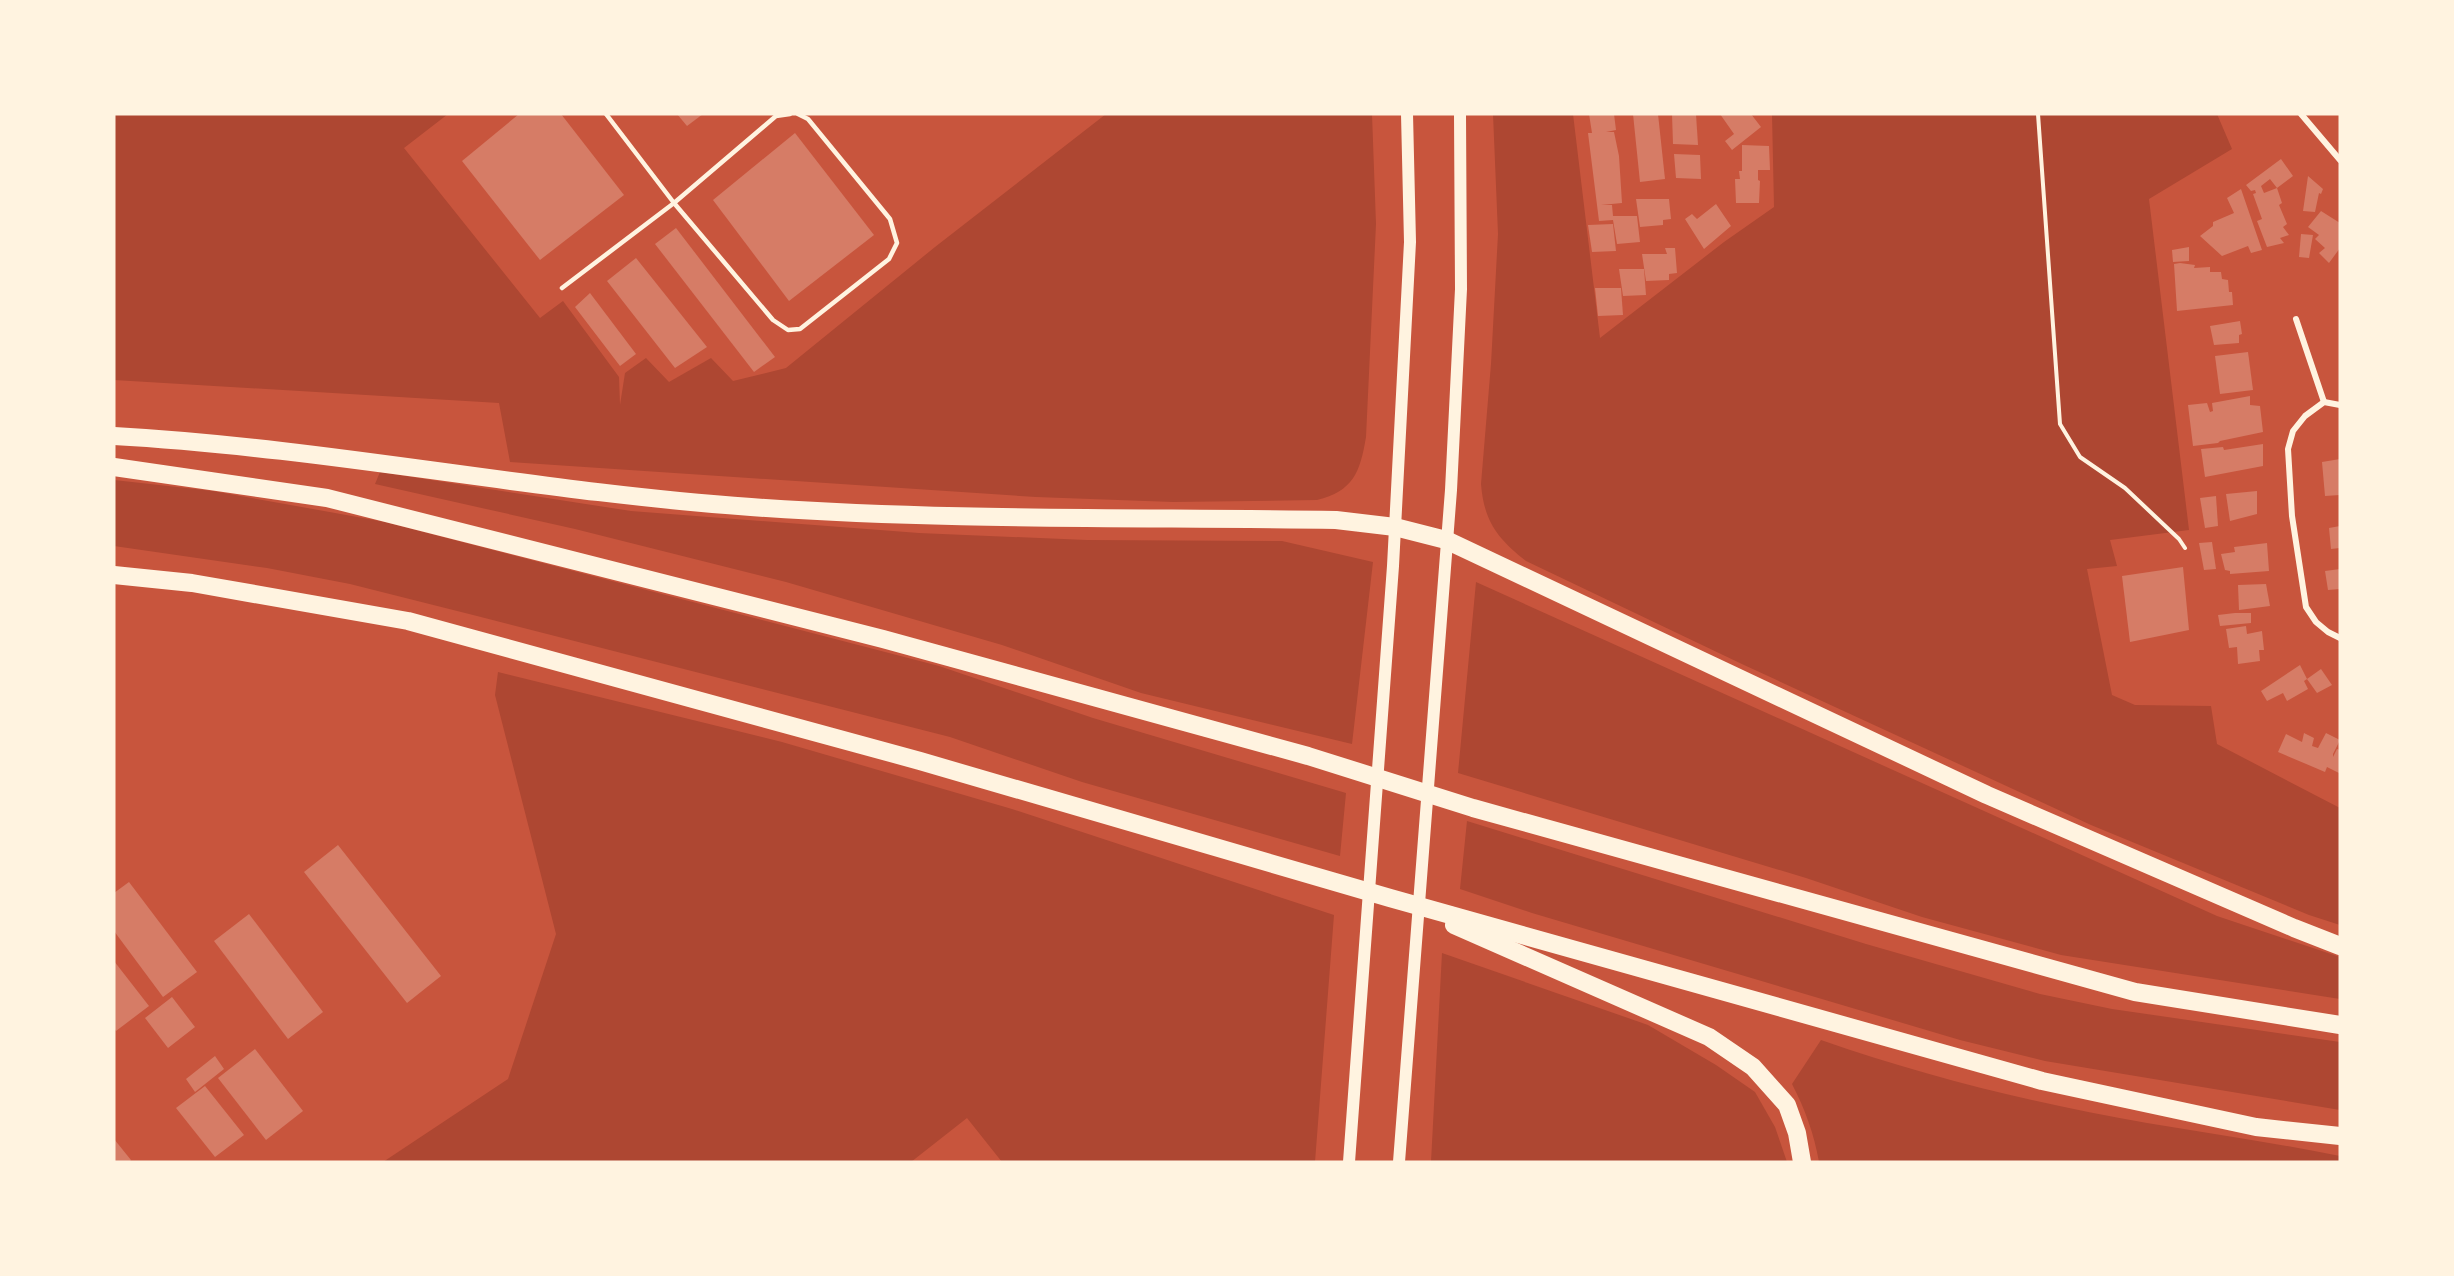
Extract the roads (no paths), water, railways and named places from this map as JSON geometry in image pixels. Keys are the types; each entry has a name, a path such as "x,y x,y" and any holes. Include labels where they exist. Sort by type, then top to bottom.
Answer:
{"highway":[{"path":"114,436 195,441 295,452 609,494 750,507 879,514 1336,520 1395,527 1446,540 1987,795 2283,924 2340,946"},
{"path":"114,467 327,498 883,639 1308,756 1473,808 2135,992 2340,1025"},
{"path":"114,575 192,582 408,621 920,761 1390,898 2042,1081 2256,1127 2340,1136"},
{"path":"1390,898 1709,1037 1753,1067 1786,1105 1797,1133 1802,1162"}],"main road":[{"path":"1349,1162 1394,566 1410,242 1407,114"},
{"path":"1399,1162 1451,490 1461,289 1460,114"}],"street":[{"path":"2305,115 2340,160"},
{"path":"2296,319 2324,402"},
{"path":"2340,405 2324,402 2305,416 2293,430 2288,449 2292,516 2306,607 2316,622 2328,633 2340,638"}],"lane":[{"path":"606,114 674,203 773,320 788,330 800,329 889,259 897,243 890,219 808,119 798,114"},
{"path":"562,288 674,203 776,116 790,114"}]}
